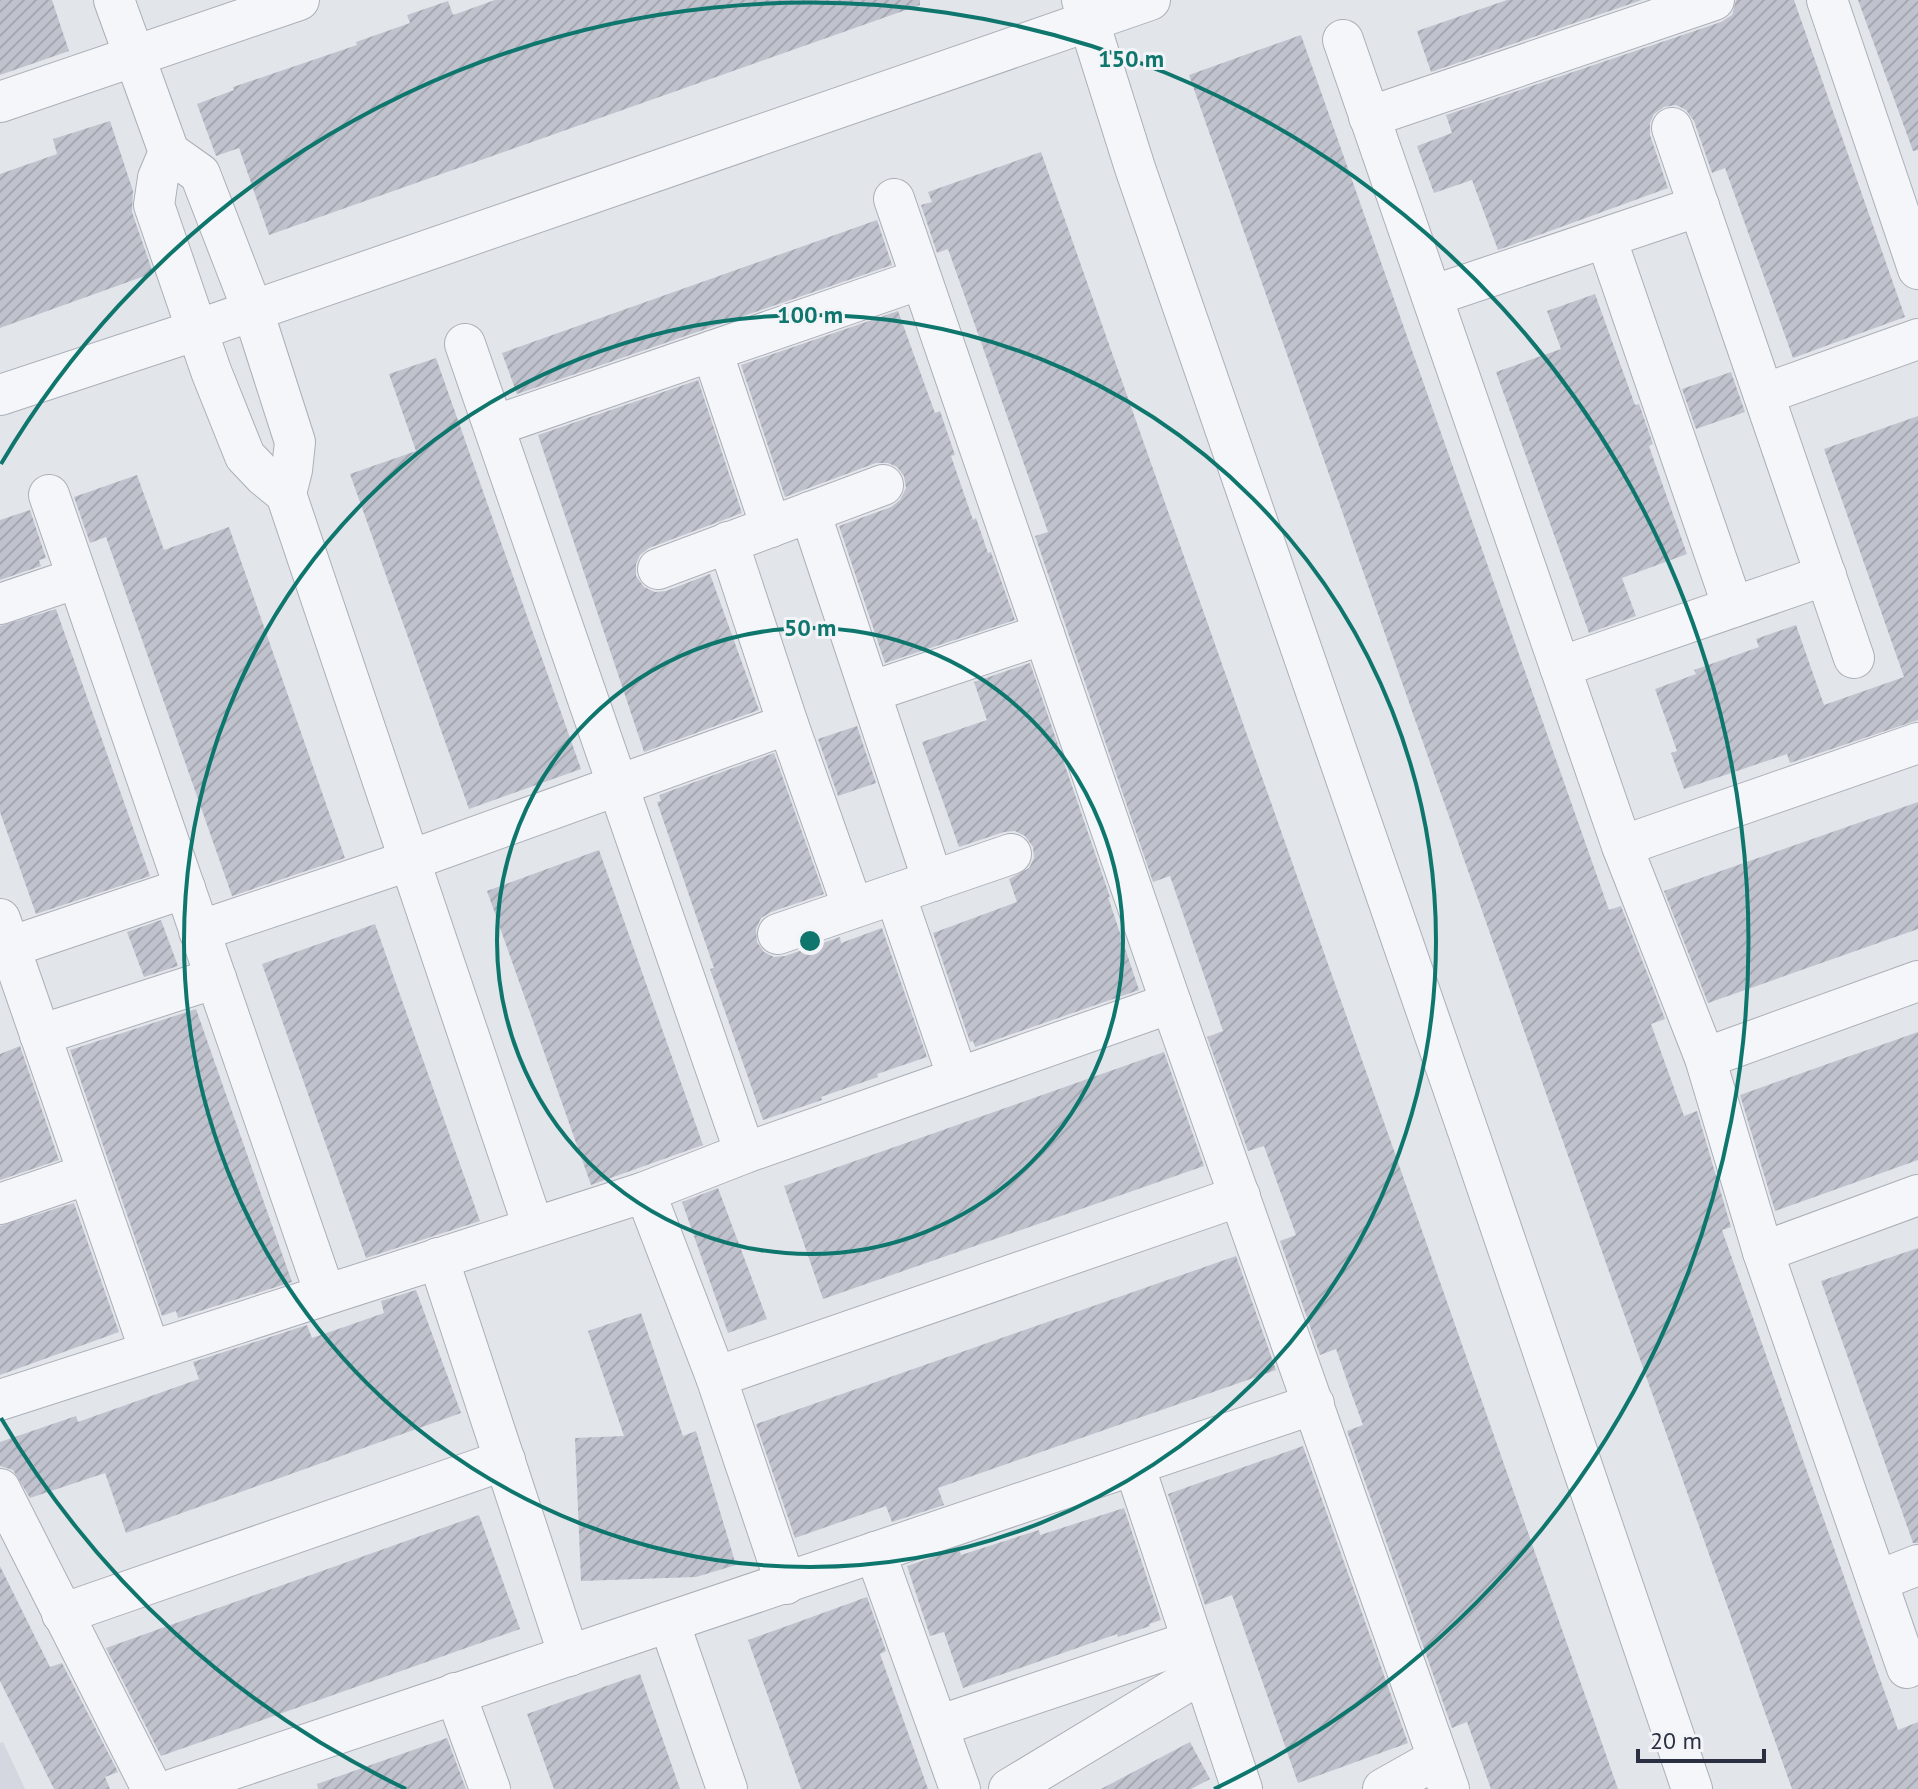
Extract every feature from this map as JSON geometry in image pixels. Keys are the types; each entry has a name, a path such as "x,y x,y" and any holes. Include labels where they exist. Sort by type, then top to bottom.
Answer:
{"street":[{"path":"114,0 169,152 200,174 259,328 295,442 286,494 533,1226"},
{"path":"0,102 299,0"},
{"path":"0,395 197,330 259,328 1086,10 1150,0"},
{"path":"1369,117 1714,0"},
{"path":"1827,0 1918,269"},
{"path":"1086,10 1135,168 1692,1789"},
{"path":"1343,40 1622,846 1705,1058 1763,1252 1907,1668"},
{"path":"1672,128 1854,658"},
{"path":"169,152 158,178 154,205 211,371 245,456 286,494"},
{"path":"894,199 1171,1003 1443,1774 1383,1789"},
{"path":"1432,296 1699,206"},
{"path":"1606,238 1733,607"},
{"path":"494,426 921,279"},
{"path":"1764,394 1918,339"},
{"path":"465,344 745,1153"},
{"path":"712,351 771,527"},
{"path":"658,569 883,485"},
{"path":"49,495 325,1294"},
{"path":"810,512 933,881"},
{"path":"728,542 853,908"},
{"path":"1560,667 1826,575"},
{"path":"0,604 77,578"},
{"path":"870,692 1044,634"},
{"path":"199,931 408,861 788,724"},
{"path":"1622,846 1918,743"},
{"path":"778,934 1011,854"},
{"path":"150,1351 40,1035 12,995 5,933 185,888"},
{"path":"895,894 958,1078"},
{"path":"40,1035 216,978"},
{"path":"1705,1058 1918,981"},
{"path":"0,1400 645,1192 745,1153 1171,1003"},
{"path":"0,1204 88,1174"},
{"path":"645,1192 716,1377 786,1584"},
{"path":"1763,1252 1918,1195"},
{"path":"716,1377 1240,1196"},
{"path":"438,1258 569,1656"},
{"path":"174,1789 1314,1404"},
{"path":"62,1614 505,1460"},
{"path":"1134,1465 1242,1789"},
{"path":"0,1489 152,1789"},
{"path":"875,1552 960,1789"},
{"path":"1877,1581 1918,1565"},
{"path":"669,1622 727,1789"},
{"path":"938,1726 1198,1656"},
{"path":"1009,1789 1198,1656"},
{"path":"455,1693 490,1789"}],"shaded area":[{"path":"3,1742 25,1789 0,1789 0,1743"}],"building":[{"path":"0,0 52,0 69,51 0,75"},
{"path":"495,0 920,0 920,5 269,235 239,148 216,156 197,104 234,90 233,87 357,45 356,42 410,23 407,15 448,1 453,15"},
{"path":"1507,0 1642,0 1431,72 1417,31"},
{"path":"1736,0 1794,0 1905,317 1793,358 1725,168 1712,173 1694,121 1686,110 1676,105 1664,107 1654,114 1650,123 1650,135 1668,188 1498,250 1472,180 1434,193 1417,146 1452,133 1446,115 1721,22 1732,15"},
{"path":"1858,0 1918,0 1918,150 1913,151"},
{"path":"1301,35 1609,910 1621,906 1665,1019 1651,1024 1684,1116 1697,1111 1731,1227 1722,1230 1898,1730 1918,1722 1918,1789 1792,1789 1554,1116 1189,75"},
{"path":"110,121 133,191 132,212 153,273 0,328 0,174 57,154 53,139"},
{"path":"1041,152 1618,1789 1491,1789 1467,1722 1452,1728 1347,1431 1363,1425 1336,1349 1320,1355 1280,1241 1296,1235 1264,1146 1248,1151 1207,1037 1223,1031 1170,876 1153,882 1035,536 1048,532 948,249 937,253 921,205 932,202 928,192"},
{"path":"877,220 892,265 517,394 502,353"},
{"path":"1595,294 1635,405 1639,404 1653,444 1649,446 1687,554 1622,578 1636,616 1589,633 1496,372 1561,349 1547,311"},
{"path":"898,311 935,413 940,411 955,455 951,456 973,520 976,518 988,553 991,552 1015,620 885,663 839,526 891,507 900,500 906,488 904,476 897,467 876,463 785,497 741,365"},
{"path":"436,358 581,769 469,809 350,474 416,451 389,374"},
{"path":"1731,372 1745,412 1696,429 1682,389"},
{"path":"698,380 742,513 649,548 640,555 636,576 644,587 655,592 666,591 710,574 759,710 644,752 538,435"},
{"path":"1918,416 1918,720 1790,763 1787,754 1684,789 1671,753 1677,751 1655,689 1696,674 1694,670 1759,647 1756,639 1796,625 1824,705 1904,677 1824,449"},
{"path":"137,475 164,550 229,527 345,858 232,896 106,537 90,543 74,497"},
{"path":"30,510 46,558 39,560 41,566 0,580 0,520"},
{"path":"56,609 150,876 36,914 0,812 0,626"},
{"path":"1030,663 1139,990 975,1047 973,1041 970,1042 933,933 1017,902 1009,879 1029,868 1034,858 1033,847 1025,836 1015,831 959,847 922,742 987,720 974,682"},
{"path":"857,726 876,783 838,796 818,739"},
{"path":"774,753 824,894 761,918 756,929 757,942 764,952 774,957 785,956 840,937 841,943 882,928 927,1057 877,1074 878,1077 821,1097 822,1100 763,1120 710,969 714,968 657,802 661,801 659,795"},
{"path":"1918,802 1918,929 1708,1003 1664,891"},
{"path":"599,850 703,1145 591,1185 487,891"},
{"path":"161,920 178,966 144,977 127,932"},
{"path":"375,924 480,1221 366,1258 262,964"},
{"path":"196,1009 292,1282 178,1318 176,1311 162,1316 70,1050"},
{"path":"1918,1032 1918,1160 1775,1211 1740,1095"},
{"path":"20,1046 59,1160 0,1180 0,1054"},
{"path":"1164,1052 1204,1166 823,1299 784,1186"},
{"path":"718,1188 767,1319 728,1333 682,1202"},
{"path":"74,1203 119,1332 0,1375 0,1226"},
{"path":"1918,1248 1918,1543 1913,1543 1821,1281"},
{"path":"1236,1256 1276,1370 938,1488 944,1505 892,1522 886,1506 795,1538 756,1424"},
{"path":"416,1290 461,1413 126,1533 105,1473 30,1498 13,1470 0,1466 0,1442 76,1416 78,1422 199,1379 193,1362 307,1325 312,1338 384,1313 381,1301"},
{"path":"641,1313 683,1436 696,1431 736,1565 696,1577 581,1581 575,1438 624,1436 588,1331"},
{"path":"1303,1446 1408,1743 1298,1783 1232,1595 1205,1605 1168,1494"},
{"path":"1124,1508 1161,1620 963,1688 944,1632 930,1636 907,1566 959,1548 961,1555 1039,1530 1040,1535"},
{"path":"479,1515 520,1629 161,1756 106,1648"},
{"path":"0,1566 50,1667 62,1663 118,1772 105,1777 110,1789 54,1789 0,1681"},
{"path":"867,1597 886,1651 880,1654 928,1789 801,1789 748,1640"},
{"path":"640,1674 680,1789 554,1789 527,1714"},
{"path":"447,1738 466,1789 318,1789 317,1784"},
{"path":"1190,1742 1210,1779 1191,1789 1101,1789"}]}
